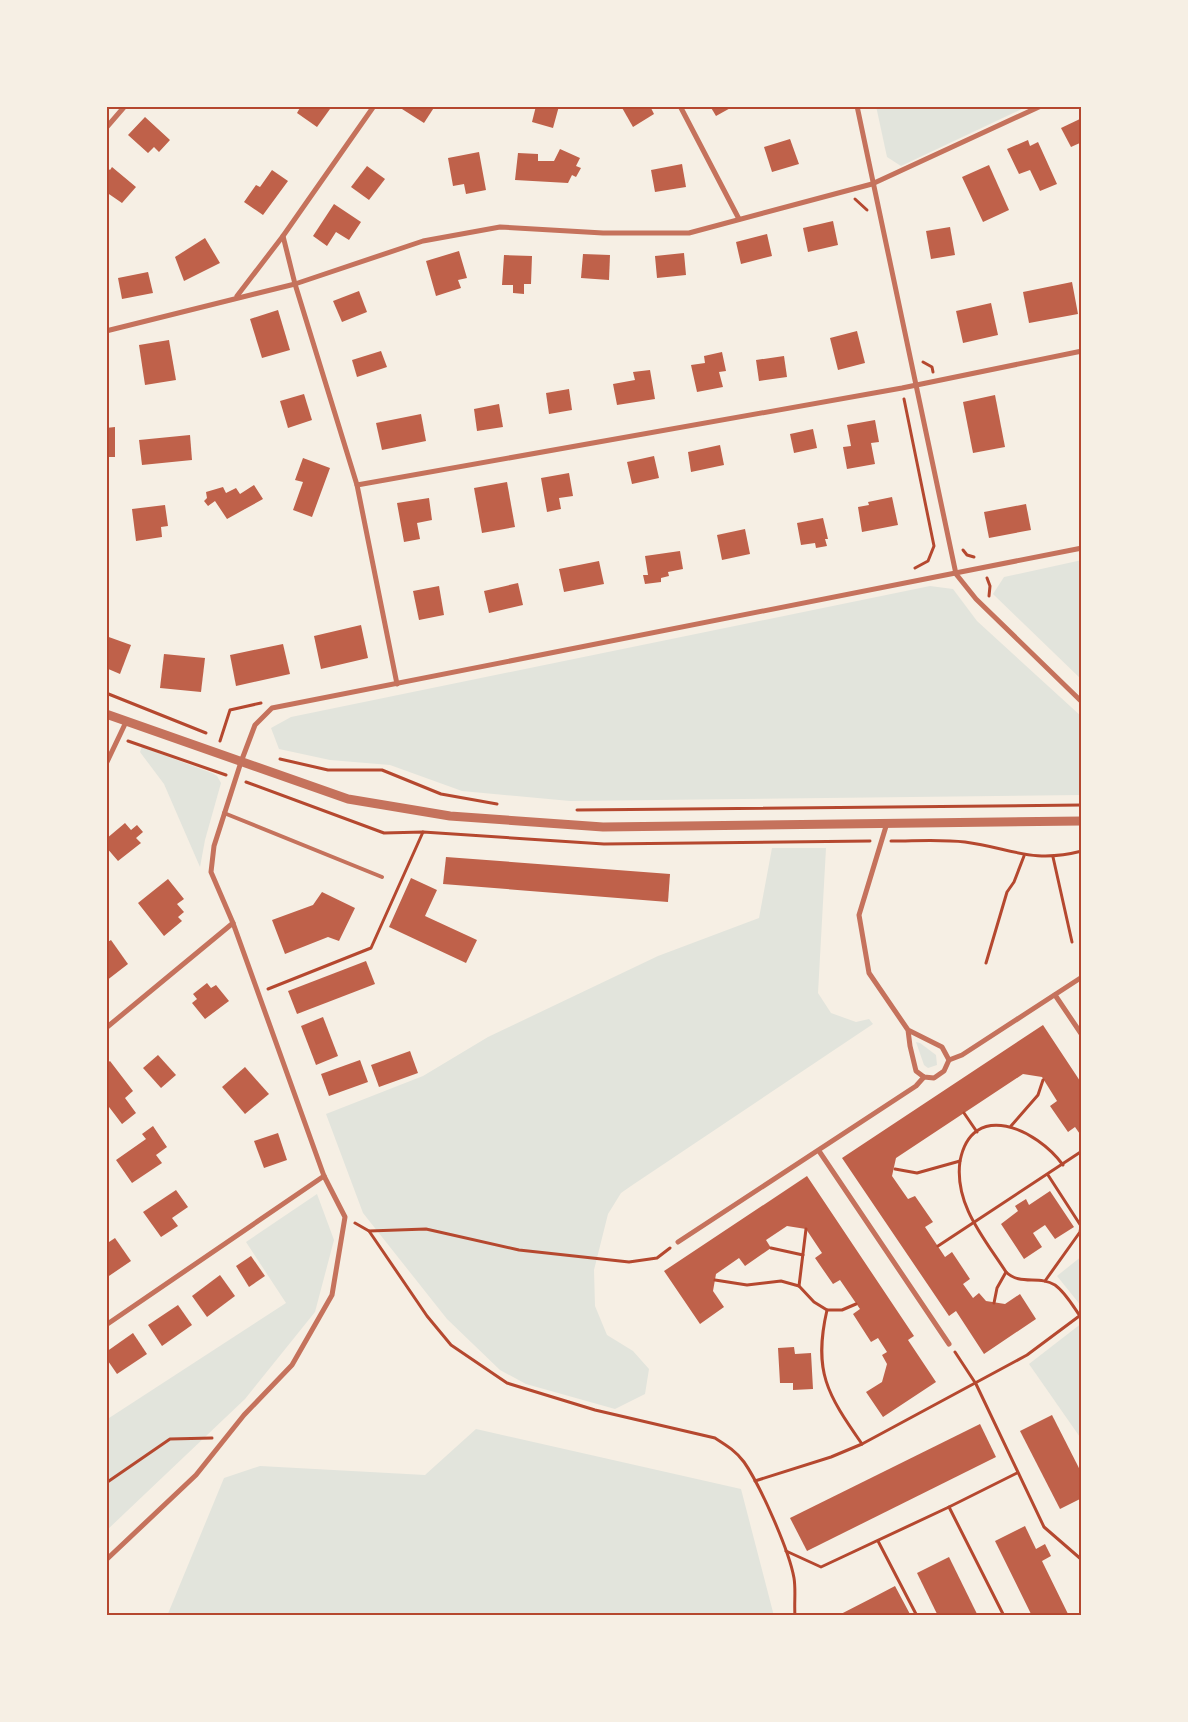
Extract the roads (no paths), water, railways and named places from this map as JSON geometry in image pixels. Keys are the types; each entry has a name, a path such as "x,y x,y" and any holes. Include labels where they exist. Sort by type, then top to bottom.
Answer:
{"street":[{"path":"106,128 125,106"},
{"path":"237,297 283,236 374,106"},
{"path":"680,106 739,219"},
{"path":"857,106 956,574 976,599 1082,702"},
{"path":"106,330 295,284 423,241 500,227 603,233 689,233 872,184 1041,106"},
{"path":"283,236 295,284 357,485 397,684"},
{"path":"357,485 902,388 1082,351"},
{"path":"106,1560 196,1475 244,1415 292,1364 332,1295 345,1217 324,1176 233,923 211,872 214,846 255,725 272,708 1082,548"},
{"path":"106,714 348,799 450,816 603,827 1082,821"},
{"path":"106,764 126,722"},
{"path":"888,823 860,915 869,973 908,1030 916,1071 924,1077 934,1078 944,1071 949,1060 962,1055 1082,977"},
{"path":"106,1028 233,923"},
{"path":"1055,995 1082,1035"},
{"path":"908,1030 942,1047 949,1060"},
{"path":"678,1242 916,1086 924,1077"},
{"path":"819,1151 949,1344"},
{"path":"106,1325 324,1176"}],"lane":[{"path":"224,813 382,878"}]}
